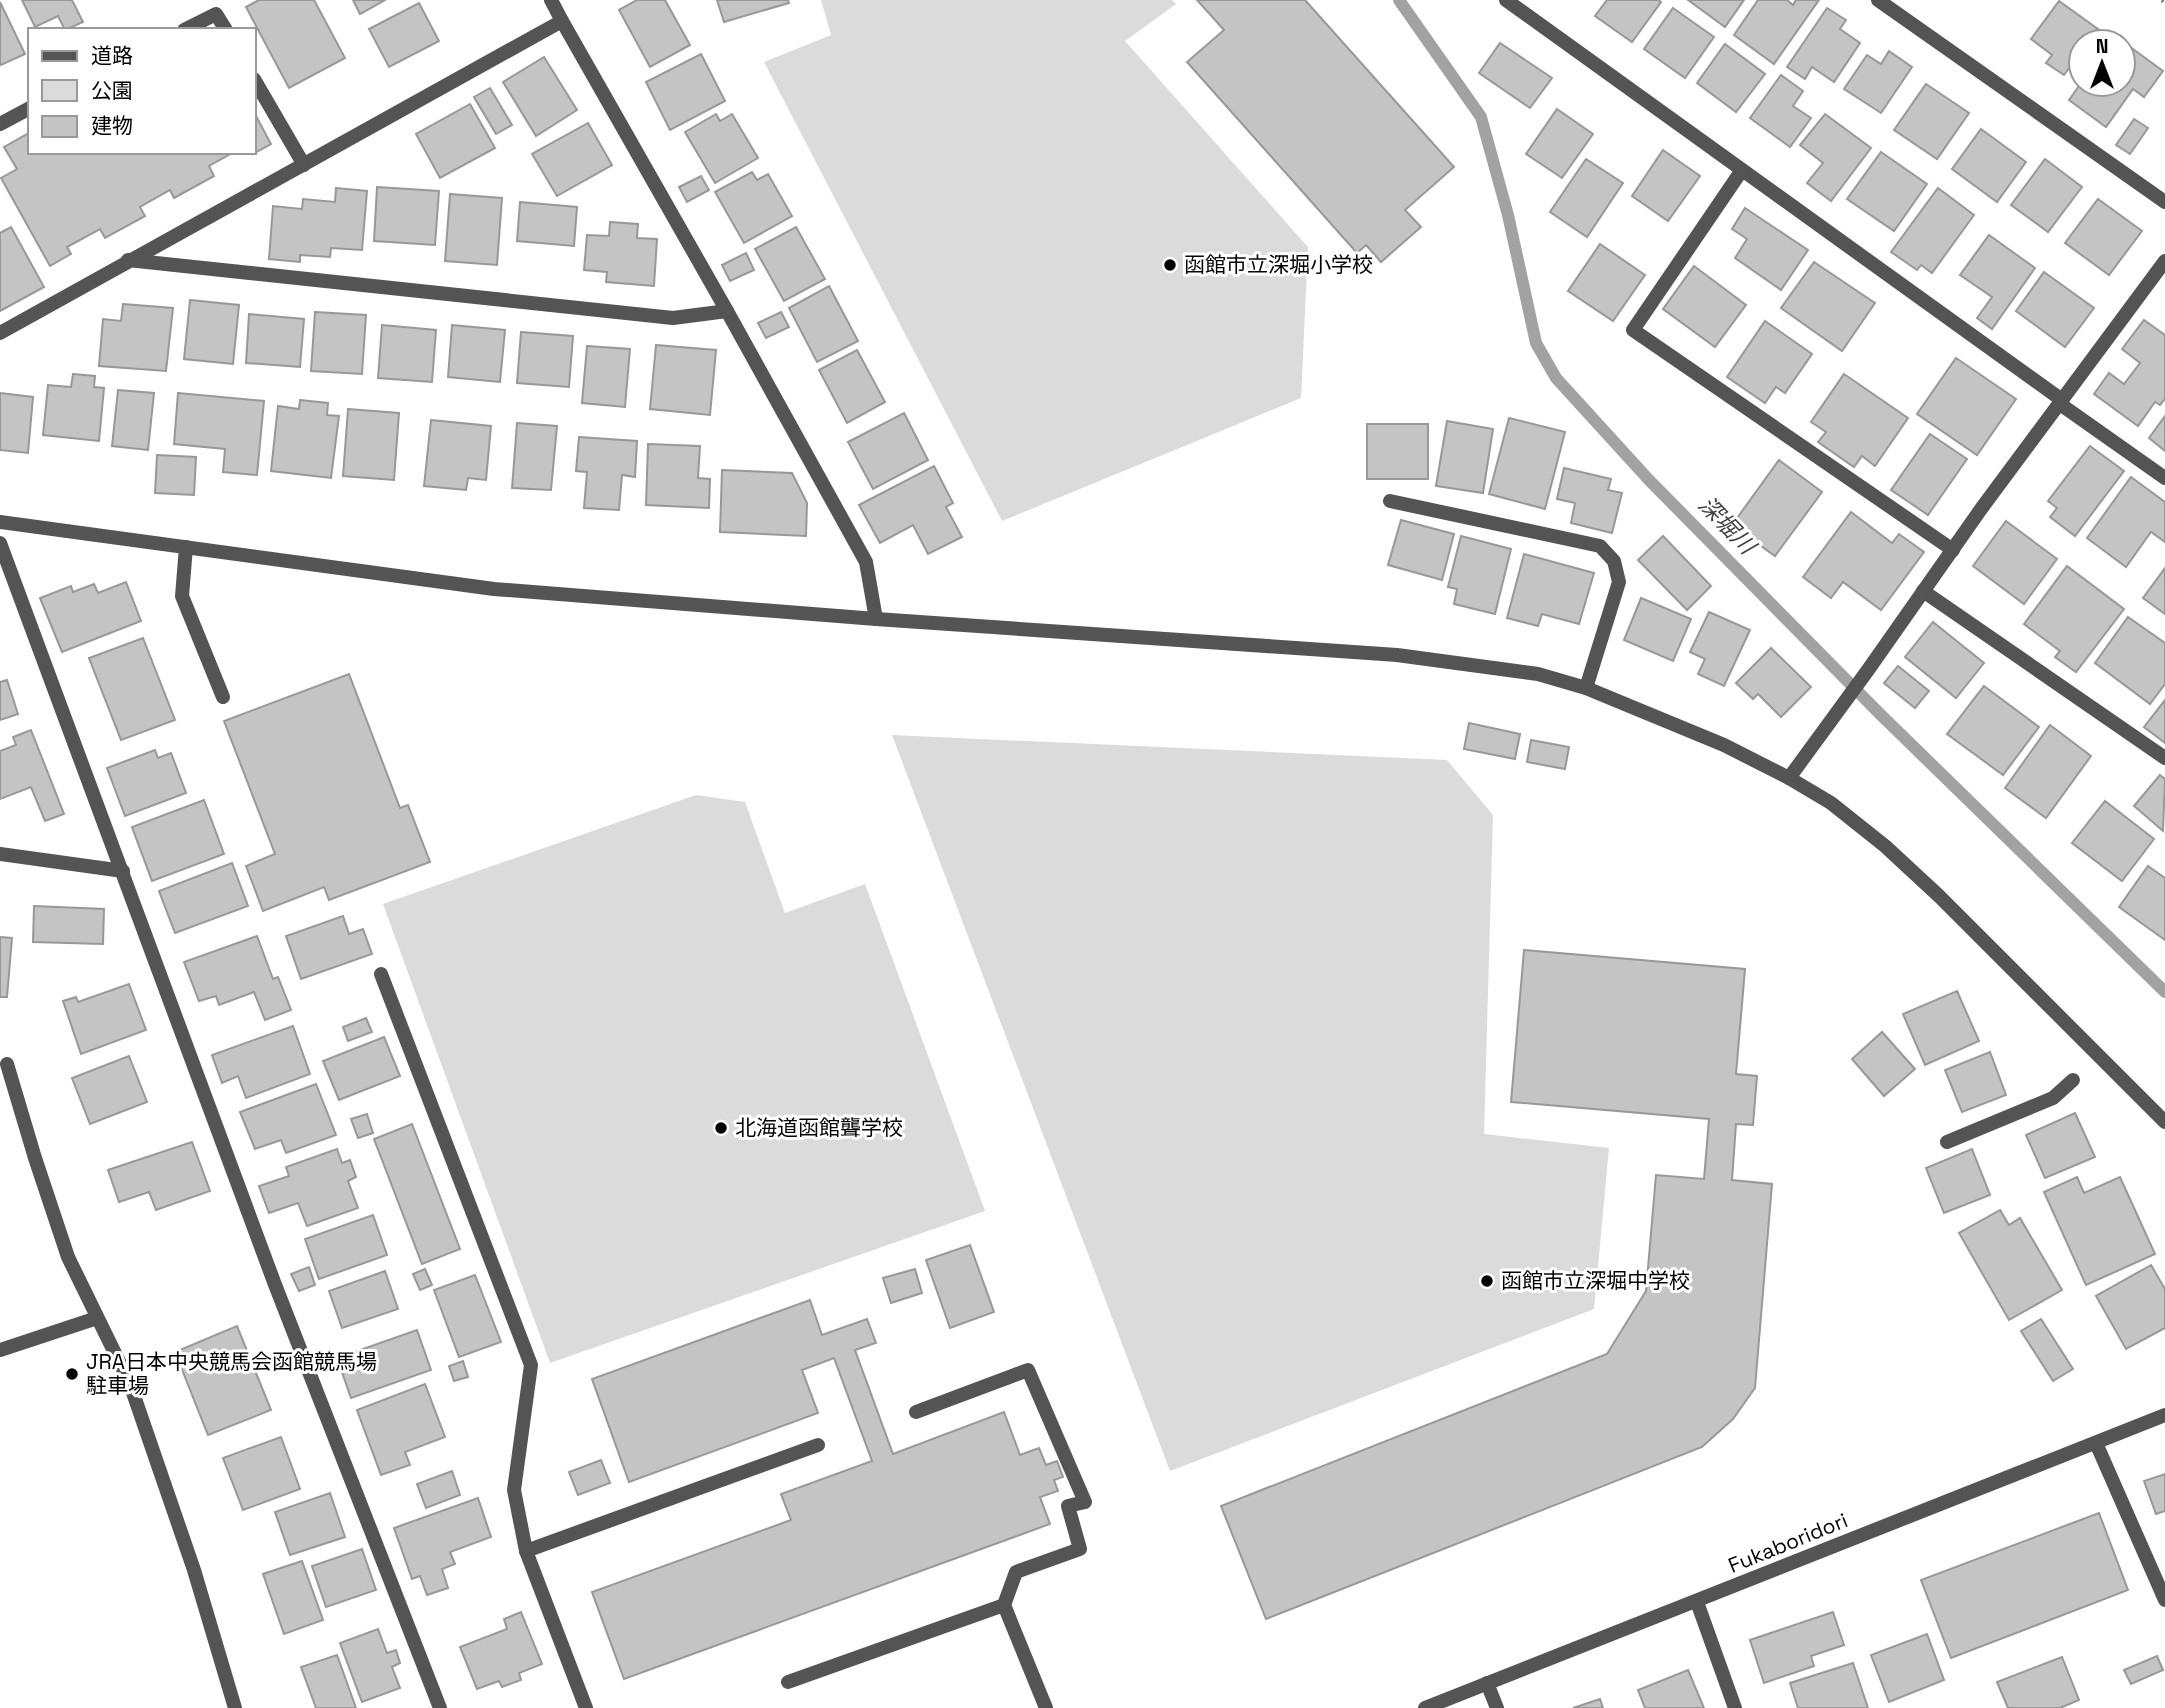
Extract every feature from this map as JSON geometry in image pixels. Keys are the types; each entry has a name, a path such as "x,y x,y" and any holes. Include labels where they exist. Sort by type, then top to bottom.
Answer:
{"street":[{"path":"551,0 866,562 876,619"},
{"path":"1506,0 2165,478"},
{"path":"1878,0 2165,202"},
{"path":"188,28 216,13 225,28"},
{"path":"0,333 562,21"},
{"path":"256,82 304,165"},
{"path":"0,124 28,109"},
{"path":"1742,170 1633,330 1953,550"},
{"path":"128,260 673,318 727,311"},
{"path":"1789,778 2165,261"},
{"path":"1390,501 1600,546 1614,561 1619,582 1586,688"},
{"path":"0,522 494,589 1397,655 1538,674 1586,688 1724,745 1831,803 1885,846 2165,1122"},
{"path":"0,543 274,1282 440,1708"},
{"path":"186,547 182,596 223,697"},
{"path":"1923,591 2165,758"},
{"path":"0,854 123,871"},
{"path":"381,974 531,1365 514,1490 526,1551 586,1708"},
{"path":"8,1064 35,1158 68,1257 130,1384 194,1570 235,1708"},
{"path":"1947,1142 2053,1098 2073,1080"},
{"path":"0,1350 97,1318"},
{"path":"916,1412 1028,1370 1085,1502 1068,1506 1080,1549 1016,1572 1004,1605 1045,1708"},
{"name":"Fukaboridori","path":"1425,1708 2165,1415"},
{"path":"2096,1443 2165,1600"},
{"path":"526,1551 818,1445"},
{"path":"1697,1602 1735,1708"},
{"path":"788,1682 1004,1605"},
{"path":"1487,1683 1497,1708"}],"green space":[{"path":"821,0 1172,0 1176,4 1125,41 1308,247 1301,398 1002,521 764,62 831,35"},
{"path":"892,735 1447,760 1493,815 1484,1134 1609,1148 1594,1309 1170,1471"},
{"path":"696,795 745,802 785,913 865,884 985,1211 550,1363 383,904"}],"building":[{"path":"22,0 72,0 83,22 64,28 58,16 35,27"},
{"path":"259,0 314,0 345,58 289,88 246,7"},
{"path":"353,0 385,0 360,14"},
{"path":"637,0 665,0 690,45 650,67 619,10"},
{"path":"717,0 788,0 789,3 724,22"},
{"path":"1197,0 1305,0 1454,167 1405,210 1421,227 1381,262 1366,245 1357,253 1187,62 1224,30"},
{"path":"1607,0 1661,2 1632,42 1595,16"},
{"path":"1688,0 1744,0 1725,27"},
{"path":"1758,0 1787,0 1793,5 1796,0 1819,0 1774,64 1734,35"},
{"path":"2059,1 2097,28 2067,28 2067,71 2064,75 2046,63 2052,55 2031,39"},
{"path":"0,2 25,54 1,65 0,62"},
{"path":"419,3 439,41 389,67 369,29"},
{"path":"1673,8 1714,37 1685,78 1644,49"},
{"path":"1827,8 1846,20 1840,29 1860,43 1834,82 1812,67 1805,79 1787,67"},
{"path":"1500,43 1552,78 1530,108 1479,73"},
{"path":"1725,44 1765,74 1736,112 1697,83"},
{"path":"1889,51 1912,67 1881,113 1844,89 1867,55 1881,64"},
{"path":"2137,52 2163,71 2144,97 2137,92"},
{"path":"701,54 725,101 670,130 646,82"},
{"path":"544,57 577,110 536,136 503,82"},
{"path":"1781,75 1803,91 1793,106 1811,118 1790,147 1750,118"},
{"path":"1926,84 1969,113 1937,159 1894,130"},
{"path":"490,88 512,125 496,134 474,97"},
{"path":"2070,98 2127,98 2106,127 2069,100"},
{"path":"470,104 495,148 440,178 416,134"},
{"path":"1557,109 1593,134 1562,178 1526,154"},
{"path":"716,114 720,121 732,114 758,158 715,183 685,132"},
{"path":"1825,114 1871,148 1831,201 1807,183 1823,163 1800,145"},
{"path":"256,116 271,144 256,152"},
{"path":"2134,119 2148,128 2130,154 2116,145"},
{"path":"588,123 612,165 557,196 532,154"},
{"path":"1981,129 2026,162 1997,202 1952,169"},
{"path":"28,134 28,154 230,154 209,166 214,176 174,198 170,190 140,207 145,216 105,238 100,229 67,247 71,254 50,266 1,178 17,169 4,147"},
{"path":"1663,150 1700,176 1668,221 1632,196"},
{"path":"1881,152 1927,184 1894,231 1847,199"},
{"path":"1586,159 1623,183 1587,237 1550,212"},
{"path":"2045,159 2082,187 2048,232 2011,205"},
{"path":"752,172 757,180 768,174 792,216 744,243 715,192"},
{"path":"701,176 709,190 687,202 679,187"},
{"path":"377,187 439,191 435,245 374,241"},
{"path":"336,188 367,191 362,250 331,248 330,257 300,255 300,262 269,259 273,206 302,209 303,199 335,202"},
{"path":"1938,188 1974,215 1932,273 1921,265 1917,270 1891,252"},
{"path":"450,194 502,198 497,265 445,261"},
{"path":"2098,199 2142,231 2109,275 2065,243"},
{"path":"520,202 577,207 574,246 517,241"},
{"path":"1745,208 1808,250 1781,290 1735,258 1747,239 1732,229"},
{"path":"610,222 638,224 637,238 657,239 654,286 606,282 607,272 584,270 587,235 609,236"},
{"path":"11,227 44,287 0,311 0,233"},
{"path":"796,227 825,279 784,301 755,249"},
{"path":"1989,235 2035,268 1992,329 1977,318 1992,297 1960,275"},
{"path":"1600,244 1645,275 1613,321 1568,291"},
{"path":"746,253 754,270 730,281 722,265"},
{"path":"1814,262 1875,303 1842,351 1781,308"},
{"path":"1694,266 1746,305 1715,347 1663,309"},
{"path":"2044,272 2094,308 2065,347 2016,311"},
{"path":"829,286 858,341 817,362 789,308"},
{"path":"190,300 239,305 233,364 184,359"},
{"path":"123,304 173,308 166,371 99,366 103,319 121,321"},
{"path":"315,312 366,315 362,374 311,371"},
{"path":"781,312 789,327 766,338 758,323"},
{"path":"249,314 304,319 300,367 246,363"},
{"path":"2144,320 2165,335 2165,399 2160,405 2155,402 2138,426 2094,394 2109,373 2124,384 2140,363 2122,349"},
{"path":"1765,321 1812,354 1785,393 1776,387 1765,403 1727,377"},
{"path":"382,325 436,330 432,382 378,378"},
{"path":"452,325 505,330 500,382 448,377"},
{"path":"521,332 573,336 569,387 517,383"},
{"path":"656,345 716,350 710,415 650,409"},
{"path":"587,346 630,349 625,407 582,403"},
{"path":"857,350 885,402 847,423 819,370"},
{"path":"1956,358 2016,399 1977,455 1917,414"},
{"path":"73,374 95,376 94,387 104,388 99,441 43,435 48,385 71,387"},
{"path":"1844,374 1908,418 1875,466 1862,456 1854,467 1818,442 1826,432 1811,422"},
{"path":"118,390 154,393 148,450 112,446"},
{"path":"0,393 33,397 28,453 0,450"},
{"path":"178,393 264,401 257,475 223,472 225,449 174,444"},
{"path":"300,400 328,403 327,415 339,416 331,478 271,471 278,406 299,409"},
{"path":"348,409 399,413 394,480 343,476"},
{"path":"904,413 928,460 873,489 848,442"},
{"path":"2165,416 2165,451 2149,438"},
{"path":"1509,418 1565,432 1545,509 1489,494"},
{"path":"431,420 491,426 486,480 468,478 466,490 424,486"},
{"path":"1447,421 1493,429 1483,493 1436,486"},
{"path":"517,423 557,426 551,490 512,488"},
{"path":"1367,424 1428,424 1428,479 1367,479"},
{"path":"1930,434 1967,459 1928,515 1891,490"},
{"path":"579,437 637,441 635,477 622,475 619,510 584,508 587,472 576,471"},
{"path":"648,444 700,446 698,478 710,479 709,508 646,505"},
{"path":"2090,446 2124,471 2075,536 2050,517 2057,508 2048,501"},
{"path":"157,455 196,457 194,495 155,493"},
{"path":"1779,460 1822,492 1775,556 1732,525"},
{"path":"934,466 953,503 946,507 962,537 928,554 913,525 880,543 859,505"},
{"path":"1564,468 1611,479 1608,490 1622,493 1612,533 1571,523 1575,503 1557,499"},
{"path":"722,470 792,473 807,503 806,536 720,532"},
{"path":"2131,477 2165,502 2165,542 2151,532 2126,567 2087,538"},
{"path":"1851,512 1892,543 1899,534 1924,552 1881,610 1843,582 1831,598 1803,577"},
{"path":"1401,520 1454,534 1442,580 1388,565"},
{"path":"2006,521 2057,559 2024,604 1973,566"},
{"path":"1461,536 1511,549 1495,614 1454,604 1457,589 1448,587"},
{"path":"1663,536 1711,586 1687,610 1638,560"},
{"path":"1524,554 1594,573 1579,624 1542,614 1538,626 1507,618"},
{"path":"2067,566 2124,609 2076,672 2055,657 2060,651 2024,624"},
{"path":"2165,568 2165,614 2143,598"},
{"path":"126,582 141,621 62,652 40,598 71,586 73,592 94,584 98,593"},
{"path":"1641,598 1691,619 1673,661 1624,640"},
{"path":"1709,612 1750,630 1724,686 1698,674 1705,659 1690,652"},
{"path":"2128,617 2165,643 2165,684 2150,704 2095,663"},
{"path":"1933,622 1984,663 1956,698 1905,657"},
{"path":"143,638 175,720 121,740 89,658"},
{"path":"1771,648 1811,687 1781,717 1758,694 1753,699 1736,683"},
{"path":"1898,666 1929,691 1915,708 1884,683"},
{"path":"349,674 400,808 408,805 430,862 329,900 324,887 263,911 246,866 275,854 224,721"},
{"path":"7,680 18,714 0,720 0,682"},
{"path":"1984,686 2039,727 2003,775 1947,734"},
{"path":"2165,700 2165,743 2144,727"},
{"path":"1469,723 1520,734 1515,759 1464,749"},
{"path":"2050,725 2091,756 2046,818 2005,788"},
{"path":"31,730 64,814 45,821 31,787 0,799 0,751 16,745 13,737"},
{"path":"1531,740 1569,747 1565,769 1527,762"},
{"path":"155,750 158,758 171,753 186,793 125,816 107,768"},
{"path":"2160,775 2165,779 2163,831 2134,806"},
{"path":"204,800 224,854 152,881 132,827"},
{"path":"2105,801 2154,839 2122,881 2072,843"},
{"path":"232,863 248,906 175,933 159,891"},
{"path":"2148,866 2165,878 2165,940 2119,907"},
{"path":"34,906 104,909 103,944 33,942"},
{"path":"343,916 349,934 363,929 372,954 301,979 286,936"},
{"path":"257,936 273,979 278,977 291,1010 265,1020 254,992 219,1005 216,996 199,1001 184,962"},
{"path":"0,937 12,938 7,997 0,997"},
{"path":"1524,950 1745,969 1736,1074 1757,1076 1753,1125 1736,1124 1732,1180 1772,1184 1755,1388 1733,1419 1702,1447 1266,1619 1221,1506 1607,1354 1646,1291 1656,1175 1704,1179 1709,1119 1511,1102"},
{"path":"129,984 146,1030 81,1054 63,1001 76,997 78,1002"},
{"path":"1957,991 1979,1041 1925,1065 1903,1014"},
{"path":"366,1018 372,1032 348,1041 343,1027"},
{"path":"293,1026 310,1074 246,1098 238,1076 222,1083 212,1055"},
{"path":"1882,1032 1915,1069 1884,1096 1852,1059"},
{"path":"384,1037 400,1076 339,1100 323,1061"},
{"path":"1990,1052 2006,1095 1962,1112 1945,1070"},
{"path":"129,1056 147,1102 90,1124 72,1078"},
{"path":"316,1084 336,1135 286,1153 281,1140 255,1149 240,1112"},
{"path":"2075,1113 2095,1157 2045,1178 2026,1135"},
{"path":"367,1114 373,1133 358,1138 351,1119"},
{"path":"412,1124 460,1249 422,1264 374,1139"},
{"path":"192,1142 210,1191 156,1210 149,1192 119,1202 108,1170"},
{"path":"337,1149 342,1163 350,1160 356,1177 348,1181 358,1208 307,1226 298,1203 269,1213 259,1186 289,1176 286,1167"},
{"path":"1972,1149 1990,1195 1944,1213 1926,1168"},
{"path":"2077,1177 2084,1193 2120,1177 2155,1254 2086,1285 2044,1192"},
{"path":"2000,1210 2009,1225 2020,1218 2062,1290 2009,1320 1959,1233"},
{"path":"373,1215 387,1255 319,1279 305,1239"},
{"path":"970,1245 994,1312 950,1328 926,1260"},
{"path":"2151,1265 2165,1289 2165,1328 2126,1349 2096,1296"},
{"path":"309,1267 315,1285 299,1291 291,1274"},
{"path":"425,1269 432,1285 420,1290 413,1274"},
{"path":"915,1269 922,1293 891,1303 883,1278"},
{"path":"385,1271 398,1309 342,1328 329,1291"},
{"path":"475,1275 501,1342 459,1357 434,1290"},
{"path":"810,1300 822,1335 867,1319 876,1343 855,1350 893,1454 1004,1412 1020,1455 1039,1448 1046,1465 1057,1461 1063,1477 1054,1480 1058,1491 1040,1497 1050,1524 624,1679 592,1592 791,1520 781,1494 872,1461 834,1358 802,1370 818,1413 629,1482 592,1379"},
{"path":"2041,1319 2073,1369 2053,1381 2021,1331"},
{"path":"237,1326 271,1410 208,1435 175,1352"},
{"path":"417,1330 431,1370 351,1398 337,1358"},
{"path":"463,1361 468,1377 454,1381 449,1366"},
{"path":"425,1384 445,1437 405,1452 410,1465 381,1475 357,1410"},
{"path":"281,1437 300,1489 243,1510 223,1458"},
{"path":"601,1460 610,1483 578,1495 569,1472"},
{"path":"452,1471 460,1495 426,1508 417,1484"},
{"path":"2165,1474 2165,1511 2156,1514 2144,1481"},
{"path":"330,1493 345,1537 290,1555 275,1512"},
{"path":"478,1498 491,1537 450,1552 455,1564 442,1569 448,1588 427,1595 420,1576 412,1579 394,1528"},
{"path":"2099,1513 2128,1590 1951,1658 1921,1580"},
{"path":"362,1549 376,1590 326,1607 312,1566"},
{"path":"302,1561 323,1620 284,1634 263,1574"},
{"path":"521,1612 542,1664 519,1673 521,1680 502,1687 499,1681 477,1689 460,1647 507,1629 504,1619"},
{"path":"1833,1612 1844,1645 1811,1656 1814,1666 1764,1683 1750,1640"},
{"path":"378,1629 387,1653 396,1650 400,1663 392,1667 400,1688 362,1702 340,1643"},
{"path":"1927,1634 1944,1680 1889,1702 1871,1655"},
{"path":"337,1655 356,1708 316,1708 301,1667"},
{"path":"2157,1656 2163,1670 2131,1684 2124,1670"},
{"path":"2062,1657 2079,1700 2060,1708 2008,1708 1997,1682"},
{"path":"1853,1663 1868,1708 1798,1708 1790,1683"},
{"path":"1688,1670 1704,1708 1645,1708 1638,1690"},
{"path":"1600,1699 1603,1708 1573,1708"}],"waterway":[{"name":"深堀川","path":"1399,0 1481,117 1508,215 1536,343 1556,378 1649,480 1880,714 2165,992"}],"place":[{"name":"函館市立深堀小学校","path":"1170,265"},
{"name":"北海道函館聾学校","path":"721,1128"},
{"name":"函館市立深堀中学校","path":"1487,1281"},
{"name":"JRA日本中央競馬会函館競馬場 駐車場","path":"72,1374"}]}
